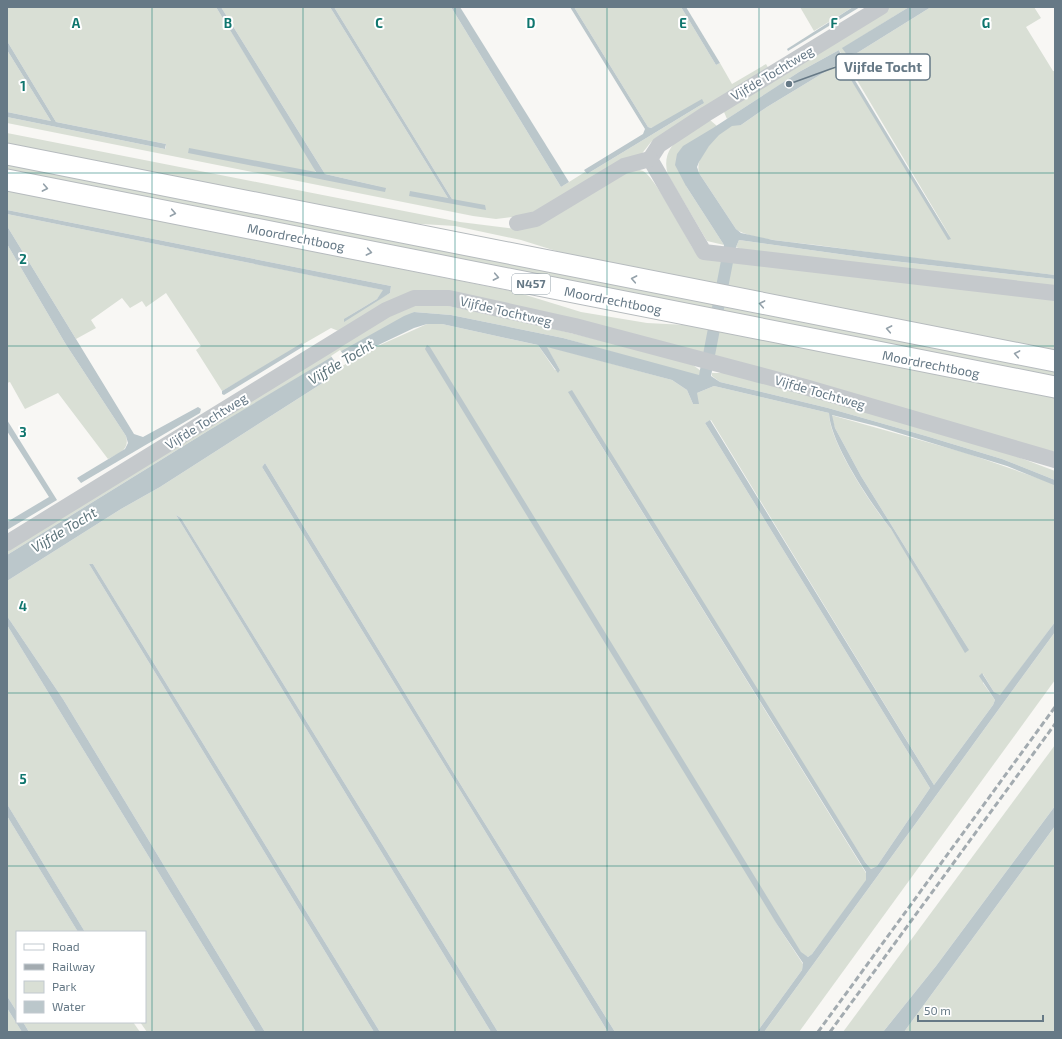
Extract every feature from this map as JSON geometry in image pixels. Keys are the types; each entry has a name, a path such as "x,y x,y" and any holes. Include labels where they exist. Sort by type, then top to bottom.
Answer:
{"main road":[{"name":"Moordrechtboog","path":"7,154 1055,361"},
{"name":"Moordrechtboog","path":"7,180 1055,388"}],"street":[{"name":"Vijfde Tochtweg","path":"650,160 659,145 706,114 881,7"},
{"path":"517,223 536,219 624,166 650,160 704,252 1055,293"},
{"name":"Vijfde Tochtweg","path":"7,543 386,310 414,298 449,298 575,326 805,387 1055,460"}],"green space":[{"path":"7,7 216,7 316,170 315,173 386,188 325,174 221,7 330,7 448,198 410,191 452,199 334,7 451,7 561,187 585,172 587,174 704,103 651,128 648,127 574,7 681,7 716,65 720,63 732,84 766,64 770,71 703,109 651,142 640,156 537,214 496,219 473,216 7,123 7,117 165,149 166,147 166,144 56,122 7,41"},
{"path":"800,7 853,7 814,31"},
{"path":"889,7 909,7 843,48 847,55 857,53 931,7 1034,7 1041,18 1026,27 1053,71 1055,71 1055,275 786,242 750,235 736,229 699,173 698,166 704,152 714,139 730,123 741,125 767,107 838,64 842,65 951,238 839,50 799,72 727,119 724,112 728,106"},
{"path":"7,50 51,121 7,112"},
{"path":"710,120 717,126 686,186 724,245 707,241 668,175 666,164 671,147 677,141 684,135"},
{"path":"7,133 460,222 517,229 621,172 640,170 643,171 655,184 670,207 694,250 1055,299 1055,352 569,255 521,240 455,226 405,223 7,145"},
{"path":"7,164 1055,371 1055,378 7,171"},
{"path":"7,190 516,292 581,312 647,323 686,325 1055,397 1055,452 450,293 341,332 331,328 222,391 196,350 201,346 166,293 146,307 142,301 130,308 122,298 91,320 96,328 76,339 7,226 7,214 384,290 377,299 344,319 390,293 391,286 7,210"},
{"path":"739,240 875,259 1055,279 1055,287 752,253 736,247"},
{"path":"7,244 65,343 126,436 127,441 125,448 120,453 108,459 58,393 25,409 10,382 7,383"},
{"path":"435,303 546,327 689,362 701,371 699,375 696,376 563,338 451,315 414,312 211,429 7,555 7,547 387,315 415,305"},
{"path":"427,324 442,324 538,345 555,370 560,370 546,346 672,380 687,390 693,404 697,393 714,386 829,413 836,440 863,490 891,529 969,650 861,476 835,428 831,415 966,453 1055,484 1055,622 1000,696 994,692 983,674 983,683 995,700 993,705 934,785 711,420 705,423 930,788 877,866 871,869 865,862 568,392 866,873 867,880 812,954 808,957 801,953 748,868 778,926 803,964 802,970 757,1032 615,1032 464,790 265,463 262,467 608,1032 498,1032 181,518 176,515 491,1032 380,1032 93,564 89,564 374,1032 265,1032 63,699 7,616 7,581 121,509 160,487 321,384 333,366"},
{"path":"726,371 1002,451 1055,471 1055,480 1002,459 828,408 720,382 712,376 712,373 724,373"},
{"path":"7,625 256,1032 147,1032 141,1023 146,1023 146,931 84,931 7,804"},
{"path":"1055,632 1055,680 799,1032 764,1032"},
{"path":"1055,745 1055,806 936,966 883,1032 843,1032"},
{"path":"7,816 77,931 16,931 16,1010 7,996"},
{"path":"1055,826 1055,1032 904,1032"},
{"path":"7,1008 22,1032 7,1032"},
{"path":"24,1023 134,1023 140,1032 29,1032"}],"water":[{"path":"216,7 221,7 325,174 386,188 385,192 188,153 189,148 316,172"},
{"path":"330,7 334,7 452,199 485,205 486,210 409,196 410,191 448,198"},
{"path":"451,7 460,7 569,182 561,187"},
{"path":"570,7 574,7 648,127 651,128 702,99 704,103 587,174 584,170 643,134 645,129"},
{"path":"681,7 686,7 720,63 716,65"},
{"path":"853,7 860,7 788,51 787,49"},
{"path":"909,7 931,7 857,53 847,55 842,48"},
{"path":"7,41 56,122 166,144 165,149 7,117 7,112 51,121 7,50"},
{"path":"839,50 845,64 951,239 948,240 842,65 838,64 767,107 741,125 732,126 719,135 709,146 699,162 697,167 699,173 736,229 741,233 773,240 1055,275 1055,279 875,259 739,240 736,247 711,376 720,382 828,408 926,436 1002,459 1055,480 1054,485 1007,466 876,426 832,415 835,428 861,476 969,650 965,653 891,529 873,505 853,473 836,440 831,426 829,413 714,386 697,393 699,404 693,404 687,390 672,380 547,347 560,370 558,373 538,345 442,324 427,324 414,328 351,358 335,369 321,384 160,487 121,509 7,581 7,555 211,429 345,349 404,316 414,312 451,315 563,338 699,375 724,245 686,186 675,165 677,154 683,146 799,72"},
{"path":"7,210 391,286 390,293 344,322 344,319 377,299 383,290 7,214"},
{"path":"7,226 134,434 143,437 198,407 201,409 200,413 81,483 77,478 125,449 128,443 126,436 65,343 7,244"},
{"path":"302,343 304,346 224,395 222,394 222,391"},
{"path":"427,345 430,347 801,952 808,957 812,954 866,880 866,872 568,392 572,390 865,862 871,869 877,866 930,788 705,423 710,420 934,785 993,705 995,700 979,676 982,673 994,692 1000,695 1055,622 1055,632 764,1032 757,1032 802,970 803,963 778,926 425,349"},
{"path":"7,420 57,500 7,530 7,522 49,497 7,431"},
{"path":"265,463 464,790 615,1032 608,1032 262,467"},
{"path":"176,515 181,518 498,1032 491,1032"},
{"path":"89,564 93,564 380,1032 374,1032"},
{"path":"7,616 63,699 265,1032 256,1032 7,625"},
{"path":"7,804 84,931 77,931 7,816"},
{"path":"1055,806 1055,826 904,1032 883,1032 936,966"},
{"path":"7,996 16,1010 16,1022 7,1008"},
{"path":"16,1023 24,1023 29,1032 22,1032"}],"pier":[{"path":"340,350 349,362 339,368 331,356"}],"railway":[{"path":"818,1032 1055,707"},
{"path":"830,1032 1055,724"}],"place":[{"name":"Vijfde Tocht","path":"789,84"}]}
